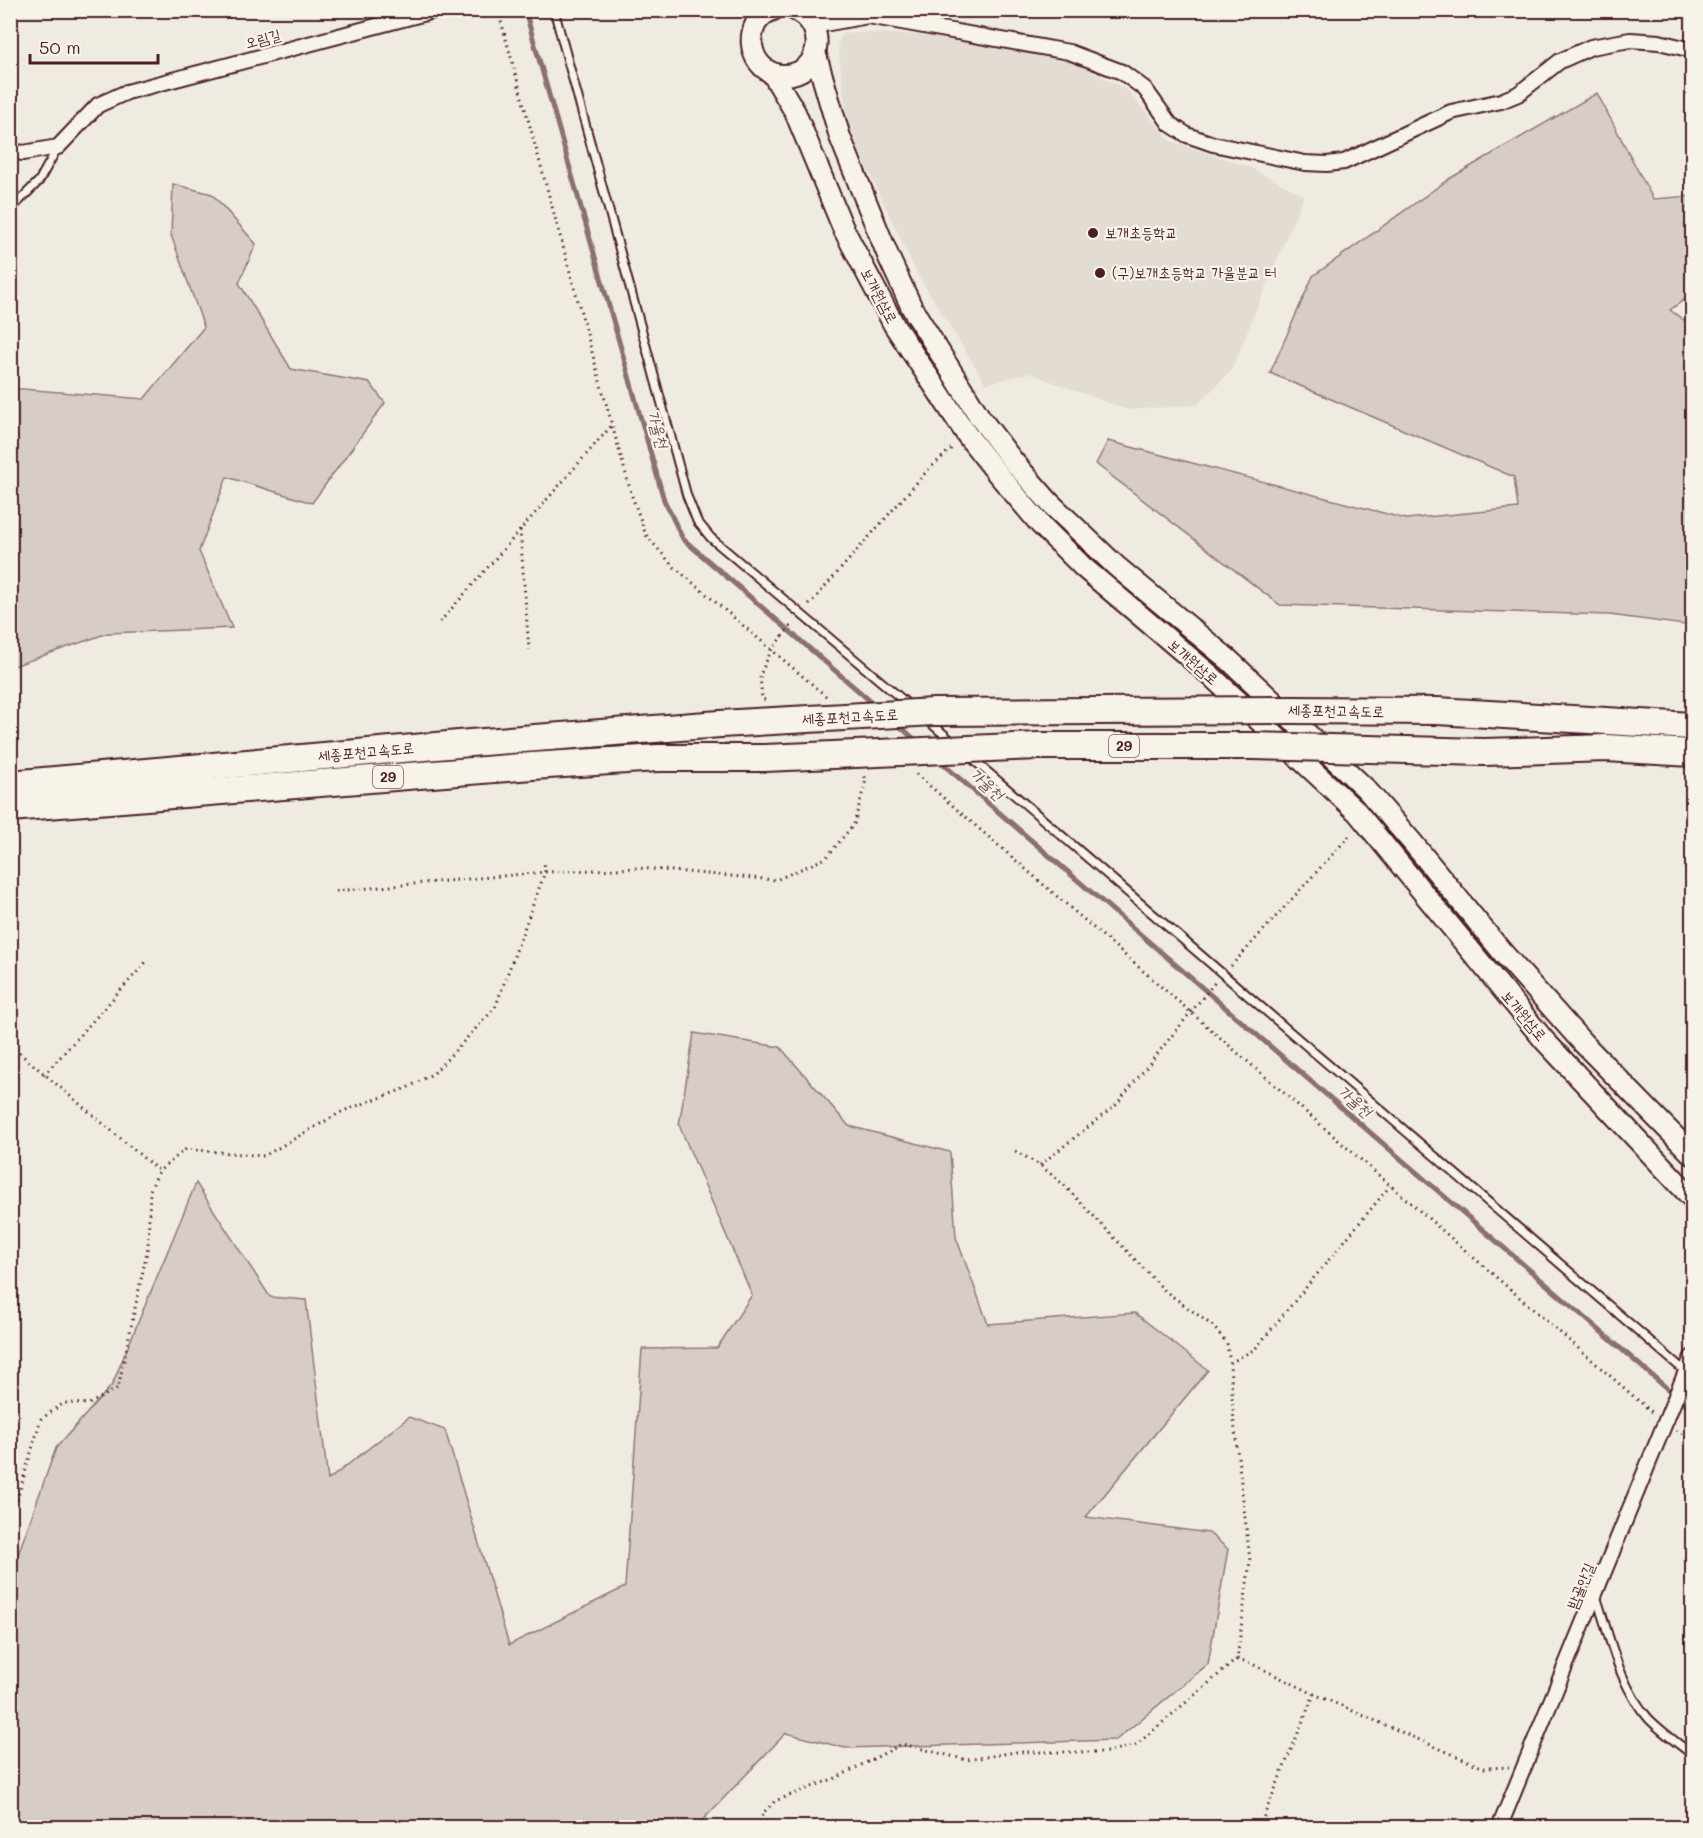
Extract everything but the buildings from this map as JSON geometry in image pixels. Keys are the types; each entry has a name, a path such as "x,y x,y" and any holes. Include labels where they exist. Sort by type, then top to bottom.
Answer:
{"highway":[{"name":"세종포천고속도로","path":"10,784 470,743 720,724 934,712 1437,711 1692,726"},
{"name":"세종포천고속도로","path":"10,808 658,758 765,758 1038,746 1254,746 1484,752 1606,748 1692,753"}],"main road":[{"path":"752,19 760,19 773,10"},
{"path":"795,10 802,13 813,26"},
{"name":"보개원삼로","path":"752,19 752,50 756,60 772,73 795,112 843,228 894,325 967,435 1040,524 1083,567 1209,674 1364,820 1544,1040 1692,1198"},
{"name":"보개원삼로","path":"813,26 817,42 815,52 840,137 889,258 912,308 981,419 1050,503 1116,566 1229,660 1366,789 1532,986 1692,1154"},
{"path":"772,73 793,74 810,62 815,52"}],"street":[{"name":"오림길","path":"58,147 98,105 128,92 437,10"},
{"path":"813,26 868,16 1070,52 1122,72 1145,88 1170,124 1187,135 1236,149 1305,163 1327,164 1344,162 1451,112 1501,101 1518,94 1560,61 1591,47 1630,40 1659,42 1692,50"},
{"path":"10,151 24,153 58,147"},
{"name":"밤골안길","path":"1499,1827 1692,1357"}],"lane":[{"path":"554,10 687,496 697,521 711,538 802,613 1220,977 1685,1376"},
{"path":"16,204 39,181 58,147"},
{"path":"1595,1594 1631,1694 1648,1717 1692,1754"}],"path":[{"path":"440,622 612,425"},
{"path":"772,704 762,699 760,675 771,649 927,471 967,435"},
{"path":"520,530 529,650"},
{"path":"336,891 545,872 639,868 776,880 826,858 854,824 866,780 863,769"},
{"path":"1040,1166 1116,1105 1220,977 1364,820"},
{"path":"10,1523 41,1419 64,1403 88,1404 118,1388 148,1247 150,1190 159,1171 186,1149 264,1156 344,1111 407,1088 434,1073 495,1008 545,872 544,862"},
{"path":"44,1075 147,961"},
{"path":"10,1045 159,1171"},
{"path":"759,1827 763,1813 775,1801 838,1778 902,1744 967,1760 1016,1752 1106,1752 1136,1745 1237,1659 1250,1561 1227,1344 1213,1326 1165,1291 1064,1185 1040,1166 1015,1151"},
{"path":"1230,1363 1256,1349 1390,1186"},
{"path":"1237,1659 1251,1663 1314,1694 1484,1768 1524,1766"},
{"path":"1259,1827 1314,1694"}],"shaded area":[{"name":"보개초등학교","path":"843,32 928,35 1057,54 1127,90 1171,141 1247,166 1304,195 1231,371 1197,405 1127,410 1029,373 986,384 916,272 847,125 838,44"},
{"path":"1597,93 1653,199 1692,196 1692,294 1670,310 1692,326 1692,626 1610,615 1280,605 1096,464 1108,441 1406,519 1518,508 1514,477 1270,373 1313,276 1449,179"},
{"path":"173,184 212,194 256,244 239,283 291,369 370,383 385,403 312,503 227,477 199,551 232,628 108,633 11,667 11,388 144,399 204,327 171,235"},
{"path":"694,1033 780,1047 849,1126 950,1152 956,1237 988,1324 1135,1313 1208,1370 1086,1517 1209,1533 1228,1549 1208,1664 1116,1740 845,1748 786,1733 696,1827 11,1827 11,1574 56,1448 112,1385 196,1183 270,1297 306,1300 328,1480 409,1417 445,1430 509,1645 625,1587 642,1349 717,1348 752,1295 679,1125"}],"waterway":[{"name":"가율천","path":"525,10 664,500 683,539 876,706"},
{"name":"가율천","path":"896,723 919,743"},
{"name":"가율천","path":"937,759 1692,1410"}],"place":[{"name":"보개초등학교","path":"1093,233"},
{"name":"(구)보개초등학교 가율분교 터","path":"1100,273"}]}
